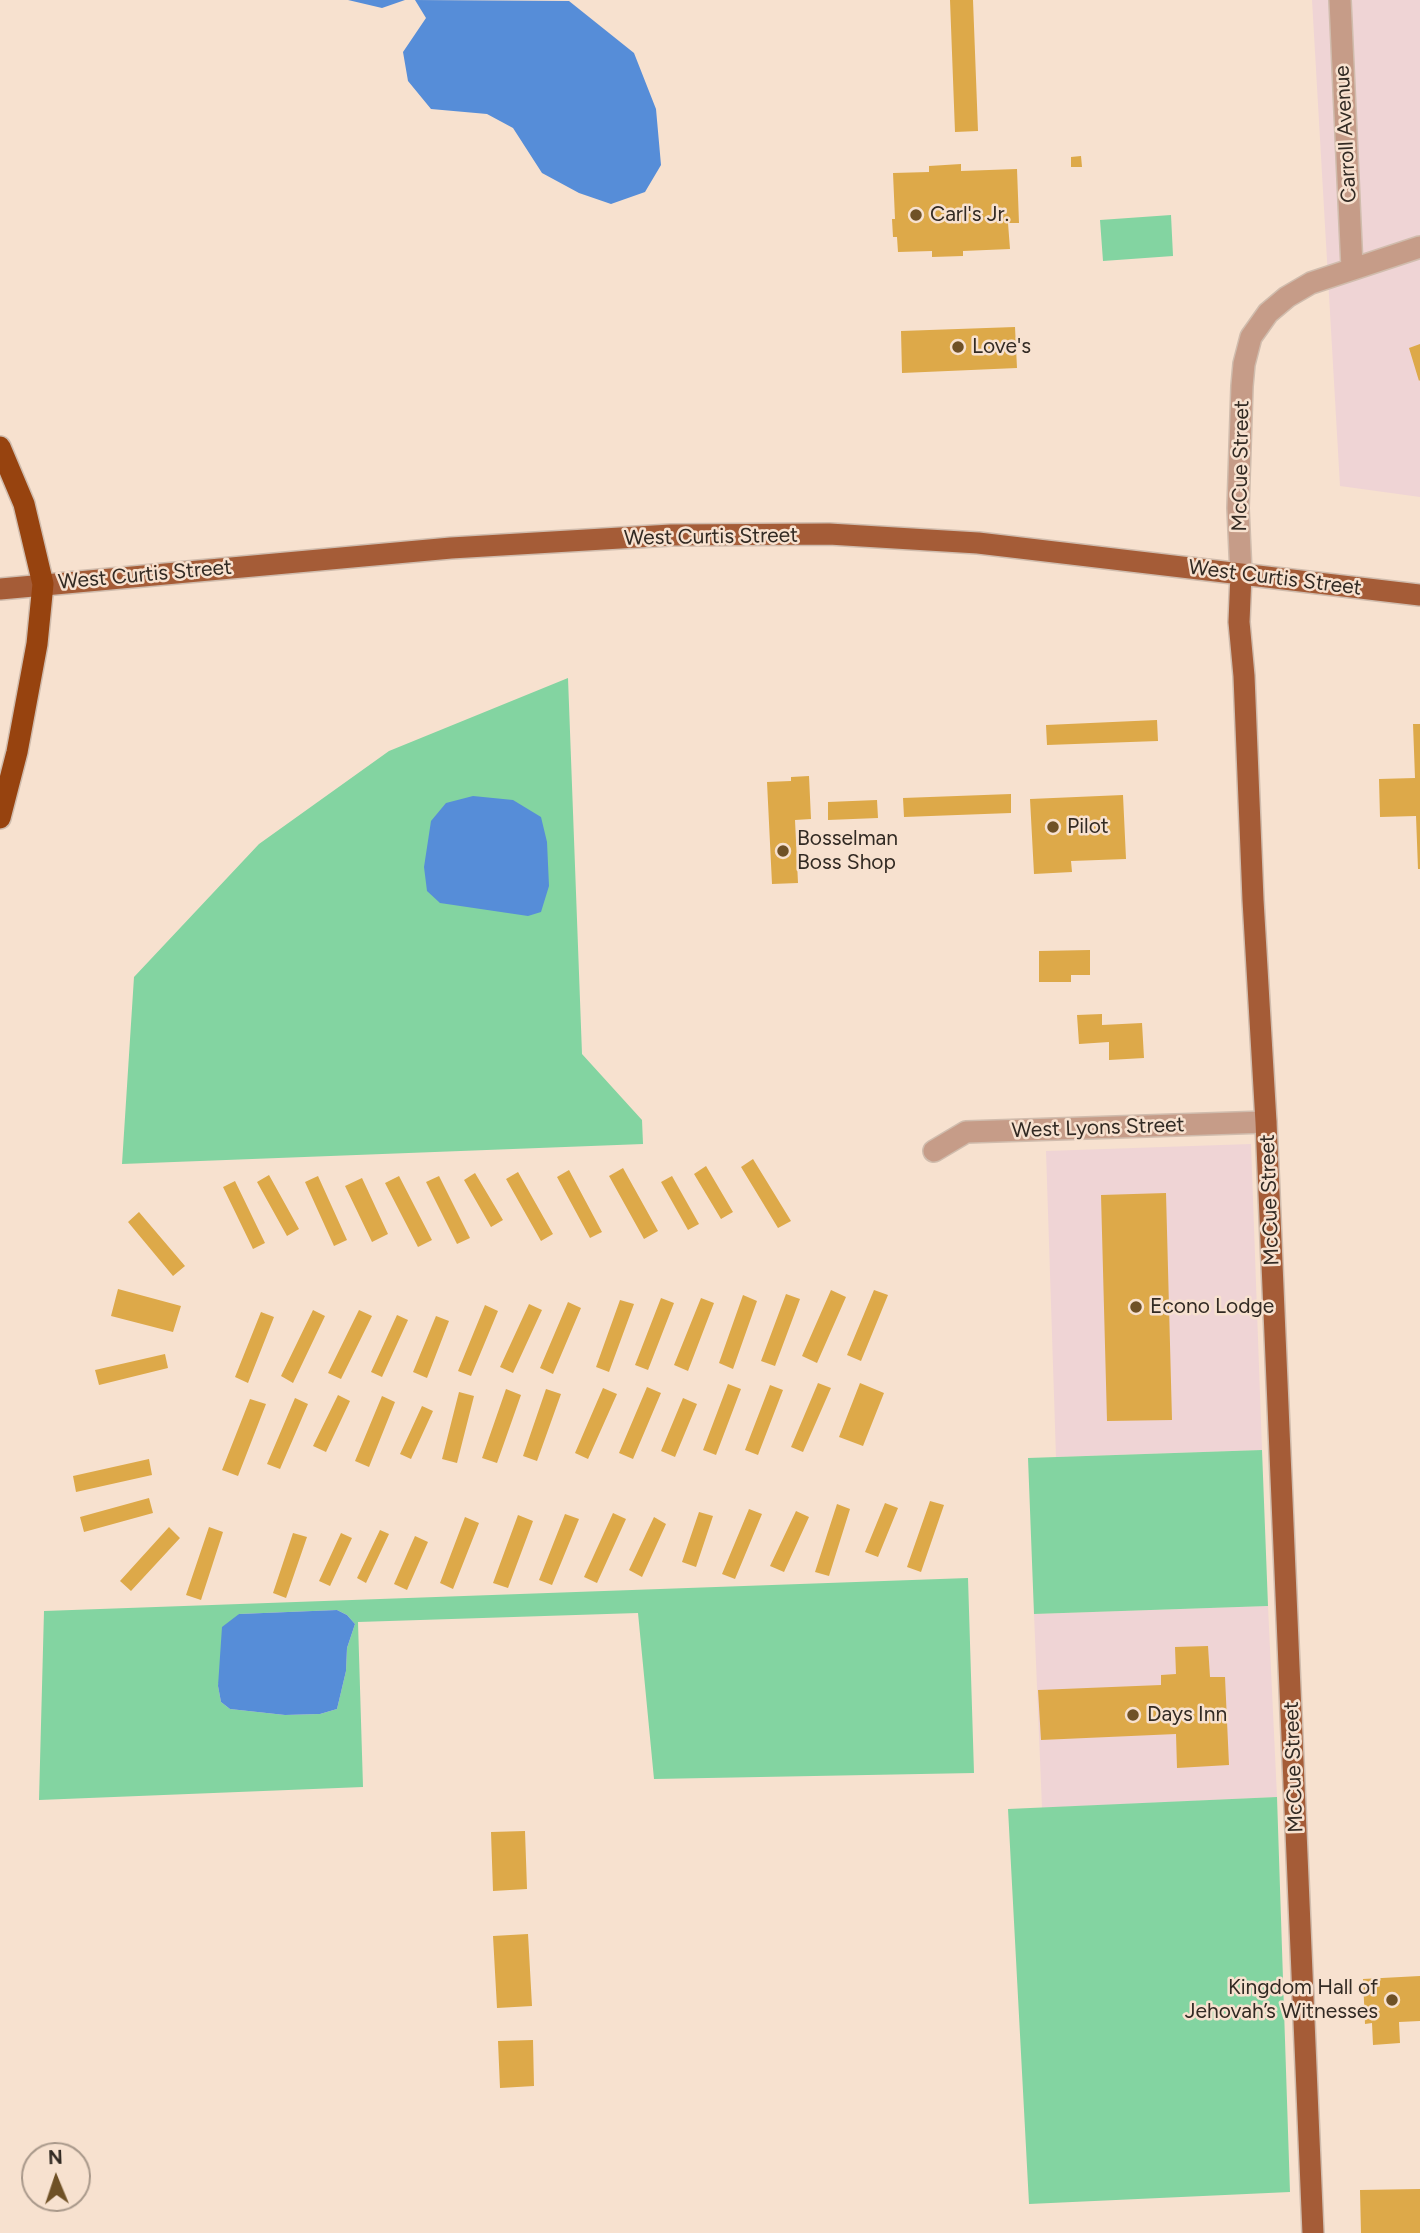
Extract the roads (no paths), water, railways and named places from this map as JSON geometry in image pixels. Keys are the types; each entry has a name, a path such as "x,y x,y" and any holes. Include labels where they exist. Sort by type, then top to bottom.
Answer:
{"highway":[{"path":"0,447 24,504 43,584 37,644 17,752 0,818"}],"main road":[{"name":"West Curtis Street","path":"0,589 451,548 671,535 829,534 978,543 1420,595"},
{"name":"McCue Street","path":"1241,575 1239,622 1266,1122 1312,2233"}],"street":[{"name":"Carroll Avenue","path":"1340,0 1352,268"},
{"path":"1352,268 1420,247"},
{"name":"McCue Street","path":"1241,575 1238,508 1240,423 1244,364 1251,337 1268,313 1287,298 1311,283 1352,268"},
{"name":"West Lyons Street","path":"934,1152 966,1132 1266,1122"}],"water":[{"path":"348,0 405,0 382,8"},
{"path":"415,0 569,1 634,53 656,109 661,165 645,192 611,204 579,193 542,173 513,128 487,114 431,109 408,81 403,52 426,18"},
{"path":"473,796 513,800 541,817 547,842 549,886 541,912 528,916 440,903 427,891 424,867 431,821 446,803"},
{"path":"337,1610 347,1615 355,1624 347,1648 346,1671 337,1709 320,1714 285,1715 230,1709 221,1702 218,1686 222,1627 239,1614"}],"place":[{"name":"Carl's Jr.","path":"916,215"},
{"name":"Love's","path":"958,347"},
{"name":"Pilot","path":"1053,827"},
{"name":"Bosselman Boss Shop","path":"783,851"},
{"name":"Econo Lodge","path":"1136,1307"},
{"name":"Days Inn","path":"1133,1715"},
{"name":"Kingdom Hall of Jehovah’s Witnesses","path":"1392,2000"}]}
